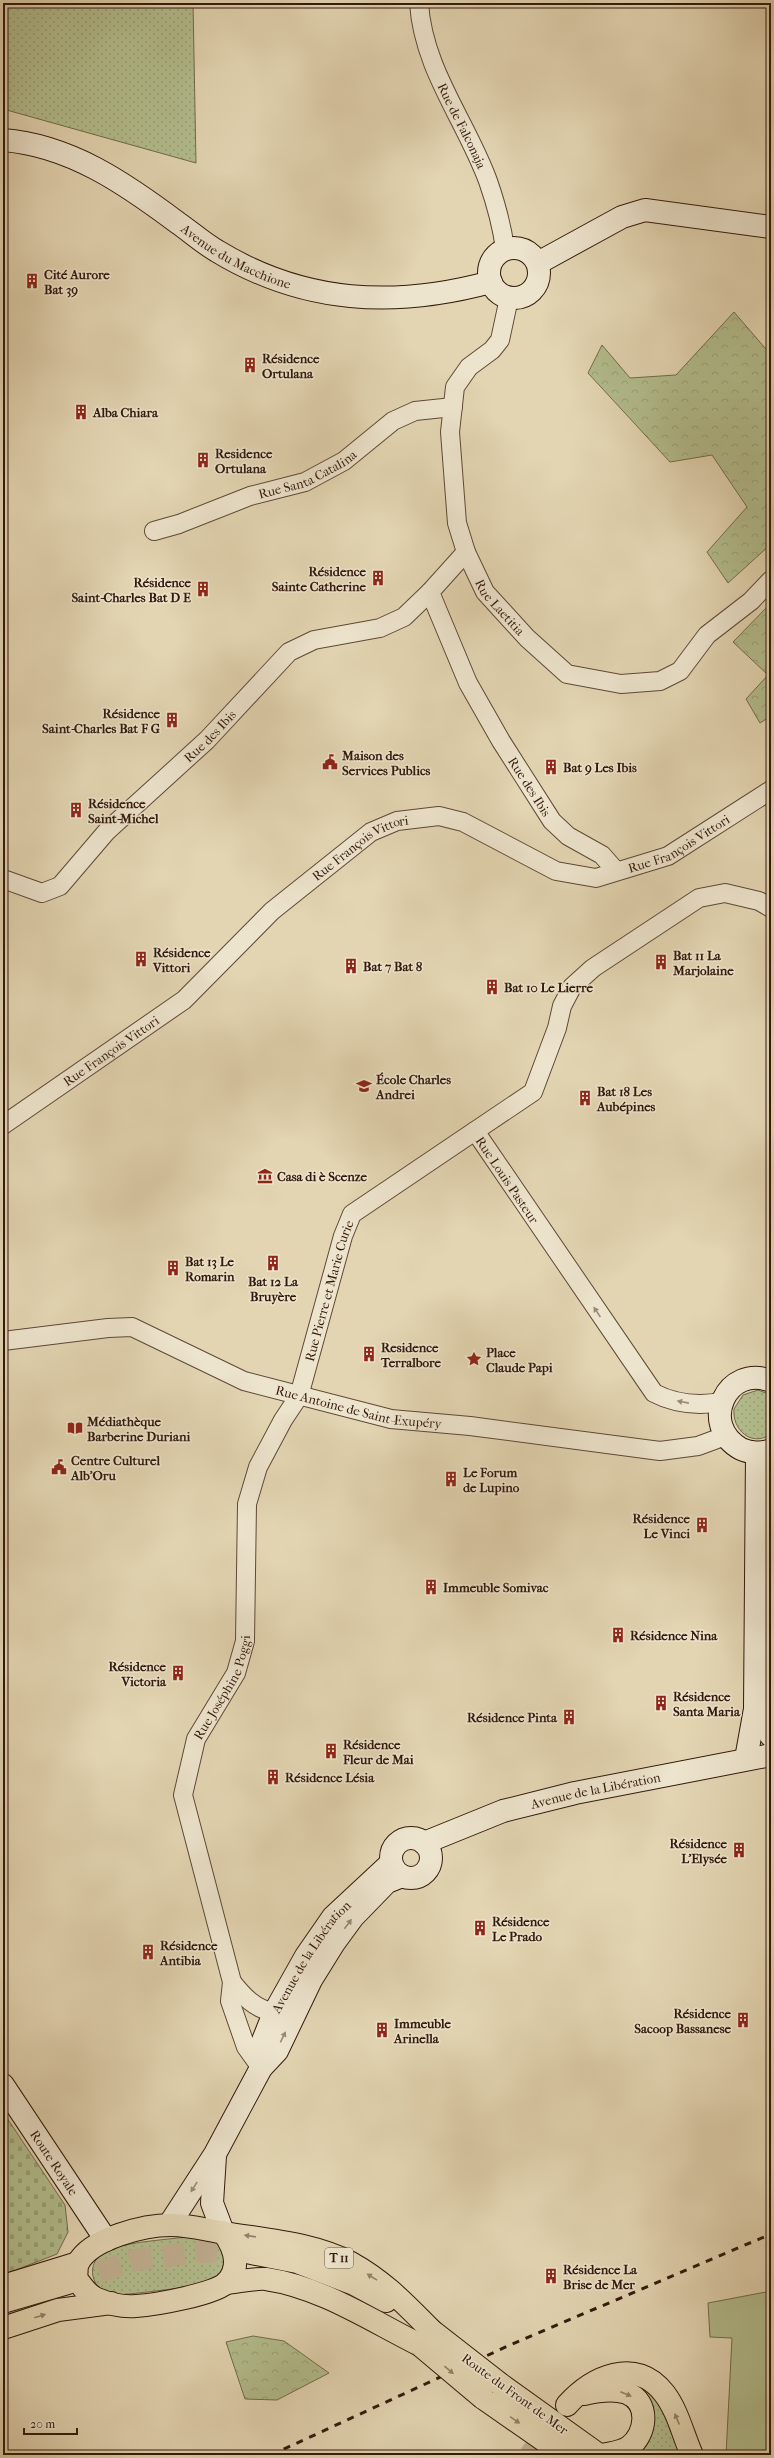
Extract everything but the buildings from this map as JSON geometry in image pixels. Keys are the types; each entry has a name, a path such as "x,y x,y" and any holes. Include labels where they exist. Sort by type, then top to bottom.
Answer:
{"main road":[{"name":"Avenue du Macchione","path":"3,140 21,141 90,165 138,194 217,251 268,276 322,294 374,299 416,296 459,290 491,282"},
{"path":"538,263 622,217 645,210 771,227"},
{"path":"515,248 524,250 532,255 538,263 540,273 538,283 532,291 517,298 509,298 501,294 491,282 489,272 491,263 497,255 505,250 515,248"},
{"path":"746,1759 755,1709 764,1451 745,1451 734,1445 725,1436 719,1414 722,1402 727,1392 744,1380 754,1378 771,1381"},
{"path":"755,1709 771,1736"},
{"name":"Avenue de la Libération","path":"424,1843 503,1811 575,1793 771,1755"},
{"path":"413,1838 424,1843 430,1854 428,1867 418,1876 397,1870 392,1850 400,1840 413,1838"},
{"name":"Avenue de la Libération","path":"261,2068 264,2009 332,1917 397,1870"},
{"name":"Avenue de la Libération","path":"169,2225 215,2154 261,2068 277,2051 311,1980 334,1942 353,1917 388,1882 397,1870"},
{"name":"Route Royale","path":"3,2085 106,2240"},
{"name":"Avenue de la Libération","path":"215,2154 212,2203 223,2232"},
{"name":"Route du Front de Mer","path":"78,2263 90,2248 106,2240 134,2230 169,2225 196,2225 223,2232 286,2242 350,2263 388,2287 426,2338"},
{"path":"223,2232 232,2244 235,2255 234,2273 226,2284"},
{"name":"Route du Front de Mer","path":"252,2258 297,2262 354,2284 394,2306 483,2398 565,2455"},
{"path":"3,2286 78,2263 76,2278 85,2291 96,2298 111,2303"},
{"name":"Route du Front de Mer","path":"111,2303 136,2306 192,2297 226,2284 264,2279 300,2287 426,2338 500,2384 599,2455"},
{"path":"3,2302 69,2288 3,2312"},
{"path":"3,2328 58,2310 111,2303"},
{"path":"602,2455 628,2447 641,2433 644,2422 640,2404 627,2393 616,2390 571,2400 599,2378 620,2373 643,2376 653,2382 664,2393 692,2455"}],"street":[{"name":"Rue de Falconaja","path":"419,3 420,21 440,82 488,180 501,224 505,250"},
{"name":"Rue Laetitia","path":"509,298 500,340 492,350 468,367 455,387 450,432 457,523 466,552 485,592 527,638 567,674 621,684 660,681 680,671 707,635 751,601 771,580"},
{"name":"Rue Santa Catalina","path":"154,531 179,524 250,496 305,482 344,461 393,421 415,411 453,407"},
{"name":"Rue des Ibis","path":"3,879 42,893 60,886 107,831 207,740 289,652 314,640 380,628 404,617 430,592 466,552"},
{"name":"Rue des Ibis","path":"430,592 468,683 501,741 552,821 568,836 602,856 616,871"},
{"name":"Rue François Vittori","path":"3,1125 184,1000 272,911 359,840 371,832 397,821 418,817 445,818 463,822 556,871 596,878 668,856 771,790"},
{"name":"Rue Louis Pasteur","path":"722,1402 702,1406 663,1398 654,1393 540,1230 475,1131 533,1092 557,1028 562,1006 572,986 593,968 698,898 726,893 759,901 771,908"},
{"name":"Rue Pierre et Marie Curie","path":"299,1396 343,1236 352,1214 475,1131"},
{"name":"Rue Antoine de Saint-Exupéry","path":"3,1341 132,1327 212,1368 244,1381 391,1419 470,1426 660,1451 698,1446 725,1436"},
{"name":"Rue Joséphine Poggi","path":"261,2068 246,2047 230,2001 232,1982 183,1795 196,1739 236,1673 245,1641 247,1504 258,1467 283,1420 299,1396"},
{"name":"Rue Joséphine Poggi","path":"232,1982 247,2001 264,2009"},
{"path":"237,2020 264,2009"}],"green space":[{"path":"3,3 193,3 196,163 3,109"},
{"path":"734,312 771,355 771,544 728,583 707,552 747,507 712,455 670,462 588,373 602,345 630,378 676,375"},
{"path":"771,603 771,716 760,723 746,699 768,675 733,642"},
{"path":"758,1390 771,1395 771,1434 764,1438 756,1439 750,1438 740,1429 736,1423 734,1409 743,1395"},
{"path":"3,2112 65,2205 68,2232 57,2254 3,2275"},
{"path":"192,2236 215,2241 223,2250 224,2256 221,2274 206,2284 159,2291 113,2295 104,2292 94,2280 92,2273 93,2265 103,2253 111,2249 140,2242"},
{"path":"771,2291 771,2455 726,2455 732,2338 710,2337 708,2303"},
{"path":"253,2336 284,2341 329,2373 277,2400 245,2399 226,2342"},
{"path":"629,2381 656,2394 681,2455 630,2455 647,2433 654,2417 653,2409 648,2401"}],"tunnel":[{"path":"68,2283 135,2260 196,2252 251,2253"},
{"path":"530,2455 553,2423"}],"railway":[{"path":"271,2455 510,2345 771,2234"}],"place":[{"name":"Cité Aurore Bat 39","path":"32,281"},
{"name":"Résidence Ortulana","path":"250,365"},
{"name":"Alba Chiara","path":"81,412"},
{"name":"Residence Ortulana","path":"203,460"},
{"name":"Résidence Sainte Catherine","path":"378,578"},
{"name":"Résidence Saint-Charles Bat D E","path":"203,589"},
{"name":"Résidence Saint-Charles Bat F G","path":"172,720"},
{"name":"Maison des Services Publics","path":"330,762"},
{"name":"Bat 9 Les Ibis","path":"551,767"},
{"name":"Résidence Saint-Michel","path":"76,810"},
{"name":"Résidence Vittori","path":"141,959"},
{"name":"Bat 11 La Marjolaine","path":"661,962"},
{"name":"Bat 7 Bat 8","path":"351,966"},
{"name":"Bat 10 Le Lierre","path":"492,987"},
{"name":"École Charles Andrei","path":"364,1086"},
{"name":"Bat 18 Les Aubépines","path":"585,1098"},
{"name":"Casa di è Scenze","path":"265,1176"},
{"name":"Bat 12 La Bruyère","path":"273,1263"},
{"name":"Bat 13 Le Romarin","path":"173,1268"},
{"name":"Residence Terralbore","path":"369,1354"},
{"name":"Place Claude Papi","path":"474,1359"},
{"name":"Médiathèque Barberine Duriani","path":"75,1428"},
{"name":"Centre Culturel Alb'Oru","path":"59,1467"},
{"name":"Le Forum de Lupino","path":"451,1479"},
{"name":"Résidence Le Vinci","path":"702,1525"},
{"name":"Immeuble Somivac","path":"431,1587"},
{"name":"Résidence Nina","path":"618,1635"},
{"name":"Résidence Victoria","path":"178,1673"},
{"name":"Résidence Santa Maria","path":"661,1703"},
{"name":"Résidence Pinta","path":"569,1717"},
{"name":"Résidence Fleur de Mai","path":"331,1751"},
{"name":"Résidence Lésia","path":"273,1777"},
{"name":"Résidence L'Elysée","path":"739,1850"},
{"name":"Résidence Le Prado","path":"480,1928"},
{"name":"Résidence Antibia","path":"148,1952"},
{"name":"Résidence Sacoop Bassanese","path":"743,2020"},
{"name":"Immeuble Arinella","path":"382,2030"},
{"name":"Résidence La Brise de Mer","path":"551,2276"}]}
